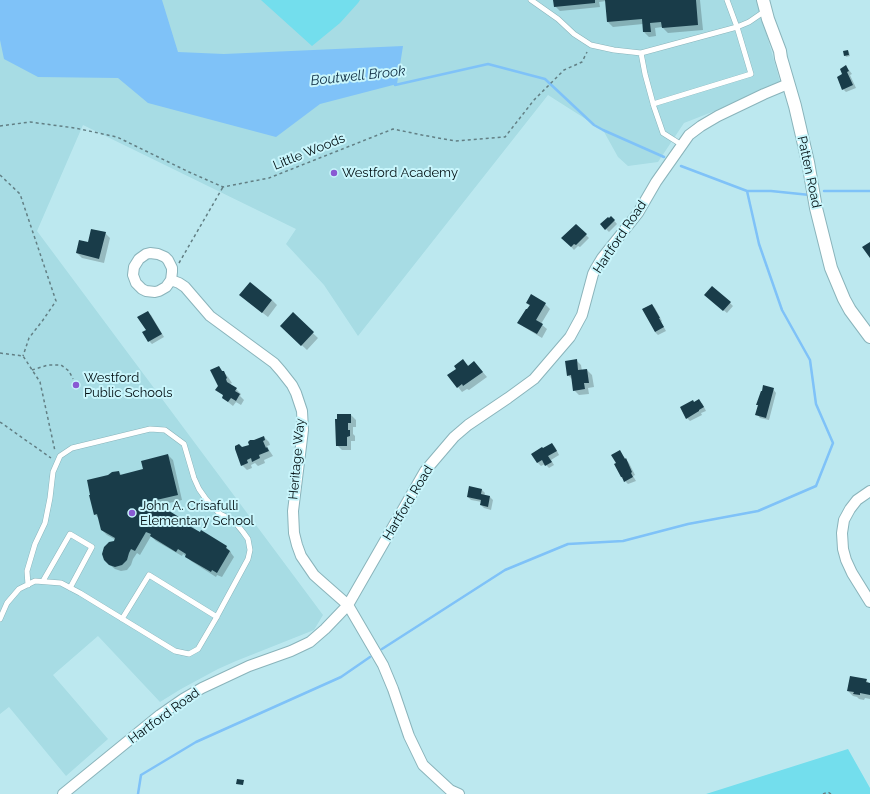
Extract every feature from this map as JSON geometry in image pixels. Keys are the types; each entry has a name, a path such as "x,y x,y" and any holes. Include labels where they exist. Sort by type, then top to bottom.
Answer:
{"street":[{"name":"Patten Road","path":"764,5 780,51 802,134 816,208 831,268 847,304 870,336"},
{"name":"Hartford Road","path":"63,794 160,715 183,699 202,688 249,666 291,651 310,642 325,629 348,605 425,471 454,437 468,425 534,379 570,337 582,315 596,268 602,258 638,213 656,182 689,135 701,126 738,106 788,84"},
{"name":"Heritage Way","path":"172,278 184,287 210,316 274,364 292,385 302,410 303,430 293,511 293,528 301,556 314,575 348,605 383,665 409,736 423,765 450,790 459,794"},
{"path":"870,490 857,500 850,509 844,520 842,533 843,550 846,560 852,573 870,602"}],"lane":[{"path":"531,0 558,19 574,34 591,45 614,50 641,53 737,27 749,22 764,5"},
{"path":"653,104 751,74 727,0"},
{"path":"641,53 653,104 663,133 682,145"},
{"path":"0,619 7,602 19,590 28,585 35,580 61,583 175,651 189,654 198,649 248,559 250,550 248,539 234,521 220,514 199,489 194,478 184,444 165,430 150,429 72,448 60,456 53,472 45,523 35,544 27,571 28,585"},
{"path":"43,581 70,534 92,547 70,588"},
{"path":"122,619 149,575 217,617"}],"path":[{"name":"Little Woods","path":"223,187 269,178 393,129 455,141 505,137 534,100 564,70 582,62 591,45"},
{"path":"0,126 30,122 76,128 117,137 223,187 172,278"},
{"path":"0,175 20,194 56,301 29,338 23,356"},
{"path":"0,353 23,356 40,382 57,462"},
{"path":"32,370 48,365 61,365 69,371 74,379"},
{"path":"0,422 57,462"},
{"path":"823,794 828,792 831,794"}],"shaded area":[{"path":"0,0 757,0 781,85 684,123 658,162 628,166 618,157 603,130 548,95 358,336 324,285 286,244 296,229 83,125 37,231 323,615 314,630 218,669 160,702 98,636 53,675 108,739 66,776 9,707 0,714"},
{"path":"261,0 360,0 340,23 312,46"},
{"path":"848,749 870,788 870,794 706,794"}],"water":[{"path":"0,0 162,0 178,52 224,54 403,46 397,84 320,104 276,137 148,103 118,78 38,77 4,59 0,40"}],"building":[{"path":"553,0 595,0 595,3 554,7"},
{"path":"605,0 696,0 698,25 662,28 661,22 650,23 651,32 643,32 642,19 607,22"},
{"path":"848,50 849,55 844,56 843,51"},
{"path":"846,65 849,71 847,72 853,85 842,90 837,77 842,74 840,69"},
{"path":"611,216 615,220 605,230 600,224"},
{"path":"576,224 587,234 576,245 574,244 571,247 561,238"},
{"path":"91,229 106,232 99,259 76,253 79,240 88,242"},
{"path":"870,242 870,258 862,247"},
{"path":"250,282 272,300 262,313 239,295"},
{"path":"712,286 731,302 723,311 704,295"},
{"path":"531,294 546,303 536,320 543,324 537,334 517,323 530,305 526,303"},
{"path":"652,304 664,327 655,332 642,309"},
{"path":"148,311 162,334 148,342 142,332 146,330 137,317"},
{"path":"293,312 314,332 301,346 280,326"},
{"path":"463,359 468,366 474,361 483,372 463,386 462,384 457,388 447,375 456,369 454,366"},
{"path":"577,359 578,370 587,369 589,383 584,383 585,389 573,391 571,375 567,376 565,361"},
{"path":"219,366 222,371 224,371 227,382 237,388 235,391 240,394 236,401 231,398 228,402 222,398 223,395 215,390 218,386 210,370"},
{"path":"763,385 774,388 766,418 755,415 758,405 756,405"},
{"path":"699,399 704,407 686,419 680,407 693,400 694,402"},
{"path":"337,414 351,414 351,423 348,423 350,436 347,437 347,446 336,446 335,419 337,419"},
{"path":"264,436 265,440 263,441 269,451 259,455 260,458 252,462 251,458 247,460 248,463 241,466 235,446 239,444 242,447 249,445 248,442 250,440"},
{"path":"552,443 557,451 548,456 552,462 545,466 542,460 537,463 531,454"},
{"path":"620,450 625,459 626,458 633,477 624,482 614,464 616,463 611,455"},
{"name":"John A. Crisafulli Elementary School","path":"168,454 178,495 152,501 154,508 158,507 165,511 166,509 192,525 191,527 200,532 201,530 227,546 226,548 230,551 217,573 212,570 211,572 185,557 186,554 178,549 176,552 146,532 135,551 131,549 127,560 122,565 115,567 109,565 104,560 102,554 104,547 109,542 114,541 115,538 101,530 97,514 94,515 87,480 108,475 112,472 119,471 120,475 143,469 141,461"},
{"path":"469,486 482,489 481,494 490,496 488,507 480,505 481,500 467,497"},
{"path":"850,676 867,679 866,682 870,683 870,695 860,693 860,695 853,694 854,692 847,691"},
{"path":"237,779 244,780 243,785 236,784"}],"waterway":[{"name":"Boutwell Brook","path":"395,85 488,64 545,79 594,125 664,157"},
{"name":"Boutwell Brook","path":"681,166 747,191 771,191 810,195"},
{"path":"382,649 505,570 568,544 623,541 688,524 758,511 816,486 833,443 816,404 810,360 782,310 759,244 747,191"},
{"name":"Boutwell Brook","path":"824,191 870,191"},
{"path":"138,794 141,775 196,742 341,677 370,657"}],"place":[{"name":"Westford Academy","path":"334,173"},
{"name":"Westford Public Schools","path":"76,385"},
{"name":"John A. Crisafulli Elementary School","path":"132,513"}]}
